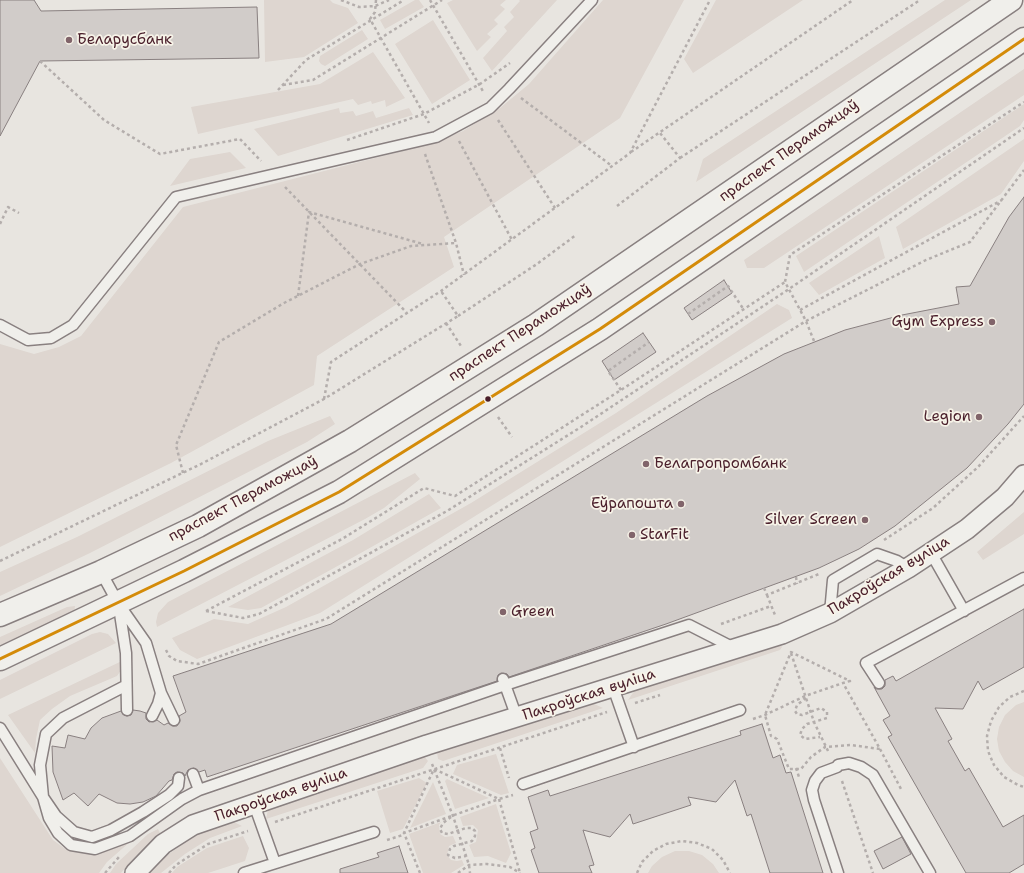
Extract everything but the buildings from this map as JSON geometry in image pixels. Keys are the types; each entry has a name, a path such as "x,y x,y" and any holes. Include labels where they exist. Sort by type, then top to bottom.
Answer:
{"main road":[{"name":"праспект Пераможцаў","path":"0,615 101,572 198,526 343,445 536,325 1012,0"},
{"path":"0,659 118,603 339,492 600,329 1024,39"}],"street":[{"name":"Пакроўская вуліца","path":"135,873 163,844 193,825 427,745 782,634 830,613 931,553 972,524 1005,496 1024,476"}],"lane":[{"path":"0,325 28,340 51,338 73,325 176,197 436,137 490,108 509,90 592,0"},
{"path":"931,553 964,611"},
{"path":"830,613 833,580 877,554 897,561 908,568"},
{"path":"101,572 118,603 146,643 161,693 174,720"},
{"path":"879,683 866,663 1024,578"},
{"path":"118,603 126,653 127,710"},
{"path":"126,686 63,718 46,734 40,764 43,797 49,818 58,833 72,845 95,850 130,836 182,799 199,790 504,682 689,625 735,649"},
{"path":"504,682 517,718"},
{"path":"613,687 634,747"},
{"path":"152,716 158,704 161,693"},
{"path":"523,784 740,710"},
{"path":"0,728 56,816 74,832 92,837 111,830 169,795 178,786 179,778"},
{"path":"838,873 812,790 815,781 821,773 837,768 838,765 849,763 861,766 873,775 930,873"},
{"path":"193,774 199,790"},
{"path":"254,804 275,863"},
{"path":"244,873 374,832"}],"path":[{"path":"341,0 359,7 375,6 389,0"},
{"path":"376,0 370,20 424,114"},
{"path":"278,90 306,60 404,0"},
{"path":"343,142 424,114 480,84 430,0"},
{"path":"283,85 313,80 442,0"},
{"path":"630,153 710,0"},
{"path":"324,399 331,362 441,291 630,153 853,0"},
{"path":"617,206 680,158 920,0"},
{"path":"40,61 104,120 160,154 240,139 407,313"},
{"path":"509,90 612,166"},
{"path":"814,341 806,321 785,282 790,255 1024,102"},
{"path":"490,108 555,208"},
{"path":"452,128 512,240"},
{"path":"785,282 621,390 455,496 424,488 342,539 206,611 243,618 259,614 447,511 574,432 789,289 1024,128"},
{"path":"660,133 680,158"},
{"path":"420,141 456,242 464,275"},
{"path":"162,644 169,656 177,661 198,664 326,619 806,321 926,260 970,242 1003,200 1024,170"},
{"path":"800,310 1003,200"},
{"path":"0,224 8,207 19,213"},
{"path":"309,212 426,245"},
{"path":"298,296 309,212"},
{"path":"0,561 183,473 324,399 458,316 537,264 576,234"},
{"path":"183,473 176,445 219,342 298,296 360,264 411,246 456,242"},
{"path":"688,314 728,286 744,310"},
{"path":"441,291 458,316"},
{"path":"446,323 472,364"},
{"path":"621,390 608,371 649,342"},
{"path":"883,540 933,508 978,467 1024,416"},
{"path":"764,588 767,595 824,572"},
{"path":"796,577 797,584"},
{"path":"750,720 765,715 805,697 843,683 850,681 791,652 765,715 771,736 778,739 788,769 801,769 811,757 825,747 851,745 880,749 843,683"},
{"path":"801,684 820,737 837,768 873,873"},
{"path":"1024,691 1010,697 999,707 991,721 987,736 988,751 994,765 1004,777 1024,787"},
{"path":"805,697 797,705 795,711 797,714 802,715 821,708 827,712 827,718 807,724 802,729 800,735 805,739 820,737"},
{"path":"427,745 434,769 453,816 469,865 470,873"},
{"path":"500,748 510,781"},
{"path":"434,769 499,799 520,873"},
{"path":"420,873 404,833 514,795 512,788"},
{"path":"453,816 443,823 440,829 442,833 448,834 458,832 466,828 472,828 475,831 475,836 472,841 450,849 448,855 455,858 466,856"},
{"path":"637,873 642,862 653,851 666,844 682,841 698,843 712,849 723,860 730,873"},
{"path":"458,873 469,865 486,864 510,867 520,873"}],"shaded area":[{"path":"264,0 330,0 333,3 348,8 358,23 304,57 265,62"},
{"path":"415,0 419,0 424,7 385,29 380,20"},
{"path":"453,0 506,0 500,5 505,9 494,20 498,24 487,34 491,37 477,51 447,3"},
{"path":"519,0 557,0 492,71 483,58 507,31 504,27 514,17 510,12 520,1"},
{"path":"603,0 684,0 620,118 444,237 454,267 317,356 314,385 171,463 0,547 0,344 34,354 59,347 81,336 183,207 430,144 463,131 500,108 529,84"},
{"path":"716,0 803,0 693,73 684,59"},
{"path":"945,0 971,0 696,182 703,159"},
{"path":"433,20 470,80 432,104 395,44"},
{"path":"362,30 368,39 325,66 321,64 319,61 320,56"},
{"path":"373,52 405,98 386,107 385,100 372,104 371,101 358,105 353,99 198,134 191,107 320,84"},
{"path":"1024,69 1024,95 764,268 747,268 744,260"},
{"path":"1024,104 1024,120 1020,126 804,272 796,256"},
{"path":"339,108 340,113 353,111 356,116 373,111 376,118 409,108 413,115 278,156 254,129"},
{"path":"1024,139 1024,161 1001,194 903,249 896,227"},
{"path":"230,152 246,168 170,186 190,159"},
{"path":"879,236 885,258 819,295 809,283"},
{"path":"777,304 789,310 792,318 320,613 197,659 180,650 172,638 214,619 248,624 286,607 471,503 616,413"},
{"path":"330,416 335,424 307,442 90,553 0,596 0,572 77,537 268,441"},
{"path":"415,473 420,479 384,508 157,627 156,622 158,613 168,602"},
{"path":"429,494 441,508 261,608 248,610 228,607 353,540"},
{"path":"1024,512 1024,534 983,560 977,552"},
{"path":"75,606 74,612 0,647 0,637 67,607"},
{"path":"100,632 108,634 116,643 0,699 0,680 92,634"},
{"path":"780,644 782,647 780,650 628,700 637,687"},
{"path":"124,660 124,666 117,676 70,696 40,720 35,753 8,715"},
{"path":"1024,702 1024,777 1013,771 1005,762 999,751 997,739 999,727 1005,715 1016,705"},
{"path":"592,703 603,708 443,761 438,759 437,752"},
{"path":"496,754 509,793 501,795 453,774 457,765"},
{"path":"424,756 428,761 423,768 266,819 268,810 272,806"},
{"path":"0,758 53,840 64,848 79,853 97,853 131,841 107,862 99,873 0,873"},
{"path":"419,778 427,783 403,829 390,833 377,791"},
{"path":"447,779 489,798 455,809 445,781"},
{"path":"433,782 446,814 410,828"},
{"path":"496,804 511,853 506,863 488,856 474,857 469,845 476,842 478,830 473,825 463,826 460,817"},
{"path":"230,820 242,826 210,838 185,854 161,873 147,873 162,859 191,838 220,823"},
{"path":"441,822 439,825 440,834 445,837 453,836 456,843 449,846 447,855 451,860 462,860 464,865 451,873 423,873 409,834"},
{"path":"158,829 160,833 121,873 110,873 116,864 148,834"},
{"path":"243,836 249,848 245,861 208,873 172,873 177,867 207,848"},
{"path":"675,851 689,851 702,855 713,864 719,873 648,873 652,866 662,857"}],"transit line":[{"path":"0,659 184,571 339,492 600,329 1024,39"}],"place":[{"name":"Беларусбанк","path":"69,40"},
{"name":"Gym Express","path":"992,322"},
{"name":"Legion","path":"979,417"},
{"name":"Белагропромбанк","path":"646,464"},
{"name":"Еўрапошта","path":"681,504"},
{"name":"Silver Screen","path":"865,520"},
{"name":"StarFit","path":"632,535"},
{"name":"Green","path":"503,612"}]}
